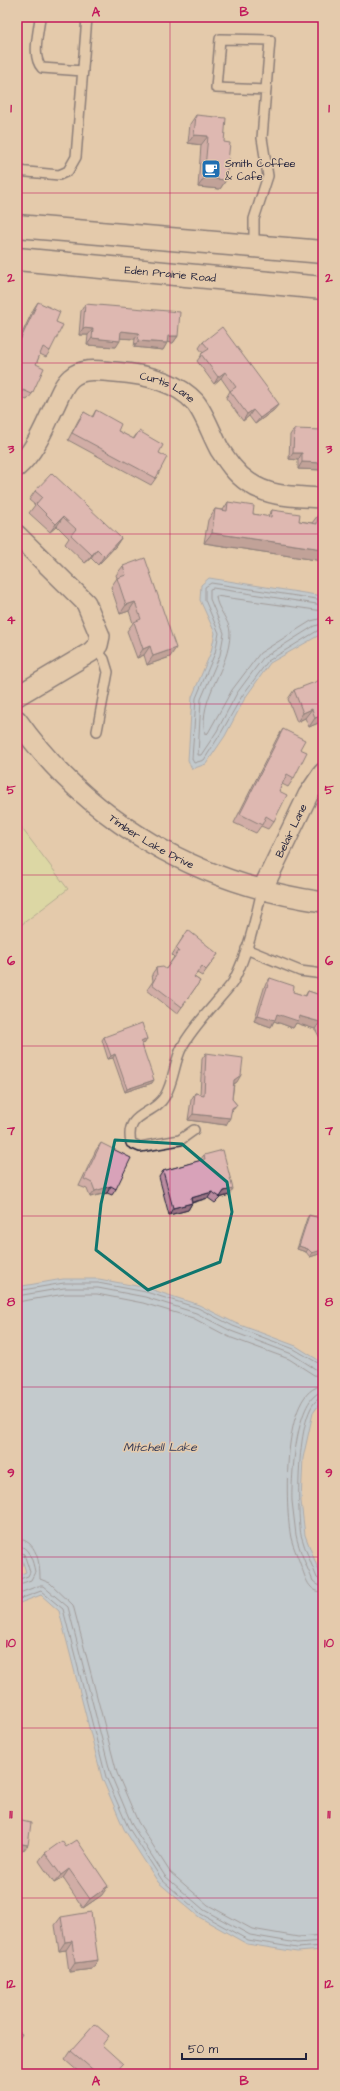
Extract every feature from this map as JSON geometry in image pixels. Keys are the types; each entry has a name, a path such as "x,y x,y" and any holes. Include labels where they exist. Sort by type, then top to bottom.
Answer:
{"main road":[{"path":"17,226 323,252"},
{"name":"Eden Prairie Road","path":"17,259 323,288"}],"street":[{"name":"Curtis Lane","path":"17,467 34,448 63,388 72,377 82,371 136,374 158,379 180,390 195,403 230,466 246,481 261,490 277,495 323,498"},
{"path":"17,535 86,604 100,636 95,648 91,652 17,696"},
{"name":"Timber Lake Drive","path":"17,720 34,744 70,783 109,816 155,847 208,872 262,890 297,899 323,902"},
{"name":"Belair Lane","path":"262,890 302,807 323,773"}],"lane":[{"path":"40,17 37,56 38,64 42,68 83,71"},
{"path":"17,171 59,175 68,171 76,157 87,17"},
{"path":"254,245 254,219 268,176 262,138 266,90 270,40 220,39 216,88 266,90"},
{"path":"95,648 104,659 108,672 97,731"},
{"path":"194,1130 180,1140 140,1147 131,1143 129,1133 137,1116 149,1110 164,1098 171,1083 182,1047 206,1014 232,983 252,936 262,890"},
{"path":"246,949 300,971 323,974"}],"highlighted area":[{"path":"115,1140 182,1144 227,1182 232,1212 220,1262 148,1290 96,1250 101,1204"}],"green space":[{"path":"17,822 68,889 17,928"}],"water":[{"path":"209,578 323,596 323,633 270,663 245,698 225,736 206,764 192,769 188,760 192,697 211,652 215,633 200,600 201,585"},
{"name":"Mitchell Lake","path":"63,1279 99,1279 147,1288 199,1305 235,1323 296,1346 323,1363 323,1399 313,1413 303,1458 301,1501 305,1535 323,1582 323,1950 297,1952 247,1944 199,1917 158,1882 124,1829 102,1778 59,1611 41,1595 17,1604 17,1576 26,1572 21,1556 17,1552 17,1287"}],"building":[{"path":"196,115 226,118 224,142 230,143 226,180 204,178 208,136 194,135"},
{"path":"38,302 60,312 56,322 63,325 50,351 43,347 36,364 44,368 32,394 23,390 19,398 17,397 17,347"},
{"path":"85,304 180,312 178,336 168,336 167,343 138,341 139,333 121,331 120,341 92,338 93,329 83,328"},
{"path":"222,327 279,404 260,418 253,410 247,414 230,391 236,387 225,372 218,377 201,354 209,349 203,342"},
{"path":"96,410 121,424 118,431 134,439 139,431 163,445 159,453 167,457 156,478 72,433 84,412 93,417"},
{"path":"294,429 323,430 323,463 302,462 302,453 293,453"},
{"path":"52,473 121,538 104,556 97,549 92,555 71,535 76,529 63,517 56,524 36,504 42,497 35,491"},
{"path":"228,502 254,506 253,514 271,517 272,510 300,514 299,521 317,524 318,515 323,515 323,549 212,533 215,509 227,511"},
{"path":"145,558 176,648 153,656 150,646 143,649 134,622 141,619 135,602 126,605 117,578 126,575 123,566"},
{"path":"323,679 323,715 315,718 312,709 303,713 294,690"},
{"path":"283,729 305,740 300,749 307,752 294,778 287,774 279,791 287,795 274,821 266,816 262,825 240,814"},
{"path":"188,930 218,954 206,970 202,966 194,977 200,981 182,1007 152,984 157,975 156,968 163,967 166,969 179,951 176,948"},
{"path":"270,978 294,986 293,992 306,996 308,991 323,996 323,1030 320,1022 299,1016 298,1021 277,1014 275,1020 258,1015"},
{"path":"142,1023 147,1039 141,1042 154,1080 127,1089 115,1054 111,1056 104,1037"},
{"path":"206,1053 243,1058 241,1075 234,1080 232,1099 237,1105 232,1108 230,1118 193,1114 195,1093 204,1095"},
{"path":"101,1143 131,1158 116,1189 111,1186 95,1191 92,1183 84,1179"},
{"path":"223,1150 233,1189 224,1191 220,1197 212,1192 191,1198 192,1203 173,1208 163,1171 205,1159 204,1155"},
{"path":"309,1215 323,1219 323,1247 322,1250 312,1253 308,1249 299,1246"},
{"path":"17,1820 31,1823 28,1845 17,1843"},
{"path":"77,1840 108,1886 90,1899 69,1869 61,1875 45,1853 62,1841 66,1847"},
{"path":"91,1912 98,1960 75,1963 72,1941 65,1942 61,1917"},
{"path":"95,2024 109,2036 102,2045 123,2064 114,2074 98,2074 71,2051"},
{"path":"17,2031 22,2034 17,2042"}],"place":[{"name":"Smith Coffee & Cafe","path":"211,169"}]}
